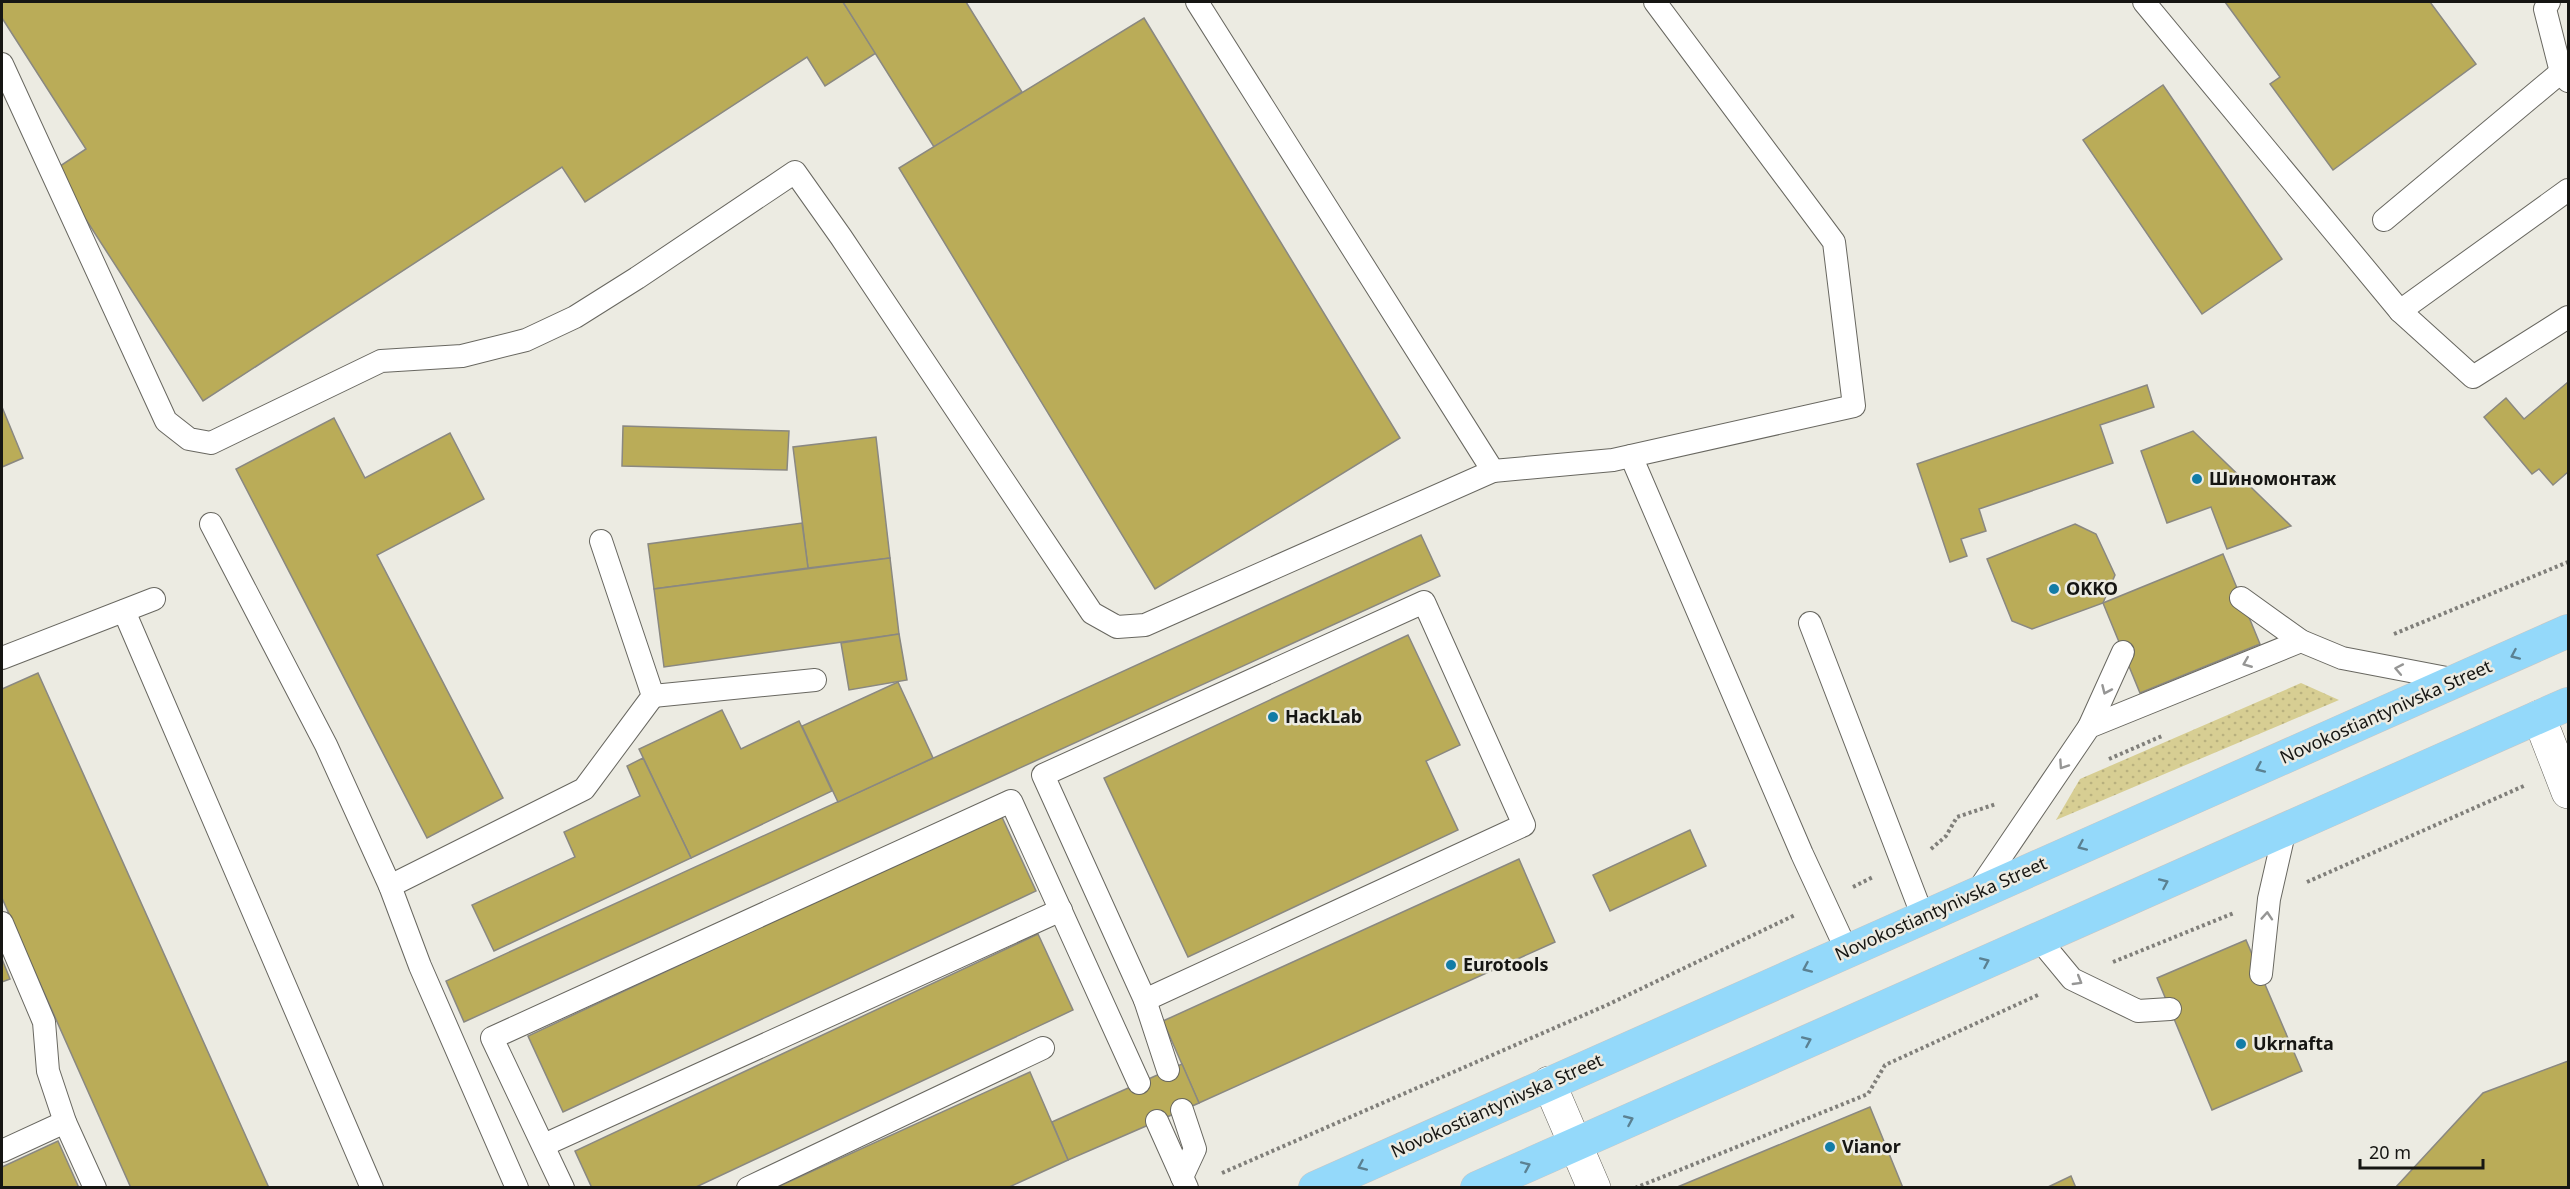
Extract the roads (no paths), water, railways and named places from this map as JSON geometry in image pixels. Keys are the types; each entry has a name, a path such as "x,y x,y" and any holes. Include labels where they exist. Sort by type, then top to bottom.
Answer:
{"main road":[{"name":"Novokostiantynivska Street","path":"1314,1188 2568,631"},
{"path":"1477,1188 2568,704"}],"street":[{"path":"2539,717 2568,792"},
{"path":"1550,1083 1594,1188"}],"lane":[{"path":"1197,2 1493,471"},
{"path":"2,64 166,422 189,439 211,443 381,361 462,356 526,340 602,300 795,172 842,237 1092,613 1117,627 1145,625 1493,471 1630,456 1854,406 1834,242 1655,2"},
{"path":"2144,2 2400,311 2473,378 2568,317"},
{"path":"2384,220 2565,77 2545,9 2549,2"},
{"path":"2400,311 2568,190"},
{"path":"1630,456 1846,951"},
{"path":"211,524 326,745 390,886 420,966 517,1188"},
{"path":"601,542 653,696"},
{"path":"2241,598 2301,641 2342,658 2457,680"},
{"path":"2,658 154,599"},
{"path":"1145,1000 1524,825 1424,602 1043,776 1145,1000 1168,1070"},
{"path":"124,611 372,1188"},
{"path":"1810,623 1923,917"},
{"path":"2089,727 2301,641"},
{"path":"1977,892 2089,727 2123,652"},
{"path":"390,886 584,789 653,696 815,680"},
{"path":"563,1188 492,1038 1011,801 1140,1083"},
{"path":"2260,974 2269,898 2285,829"},
{"path":"544,1145 1061,910"},
{"path":"2,923 44,1022 48,1071 65,1122 95,1188"},
{"path":"2038,938 2072,979 2139,1011 2170,1009"},
{"path":"748,1188 1043,1048"},
{"path":"1182,1110 1195,1149 1184,1182"},
{"path":"1157,1121 1184,1182"},
{"path":"2,1151 65,1122"}],"place":[{"name":"Шиномонтаж","path":"2197,479"},
{"name":"OKKO","path":"2054,589"},
{"name":"HackLab","path":"1273,717"},
{"name":"Eurotools","path":"1451,965"},
{"name":"Ukrnafta","path":"2241,1044"},
{"name":"Vianor","path":"1830,1147"}]}
